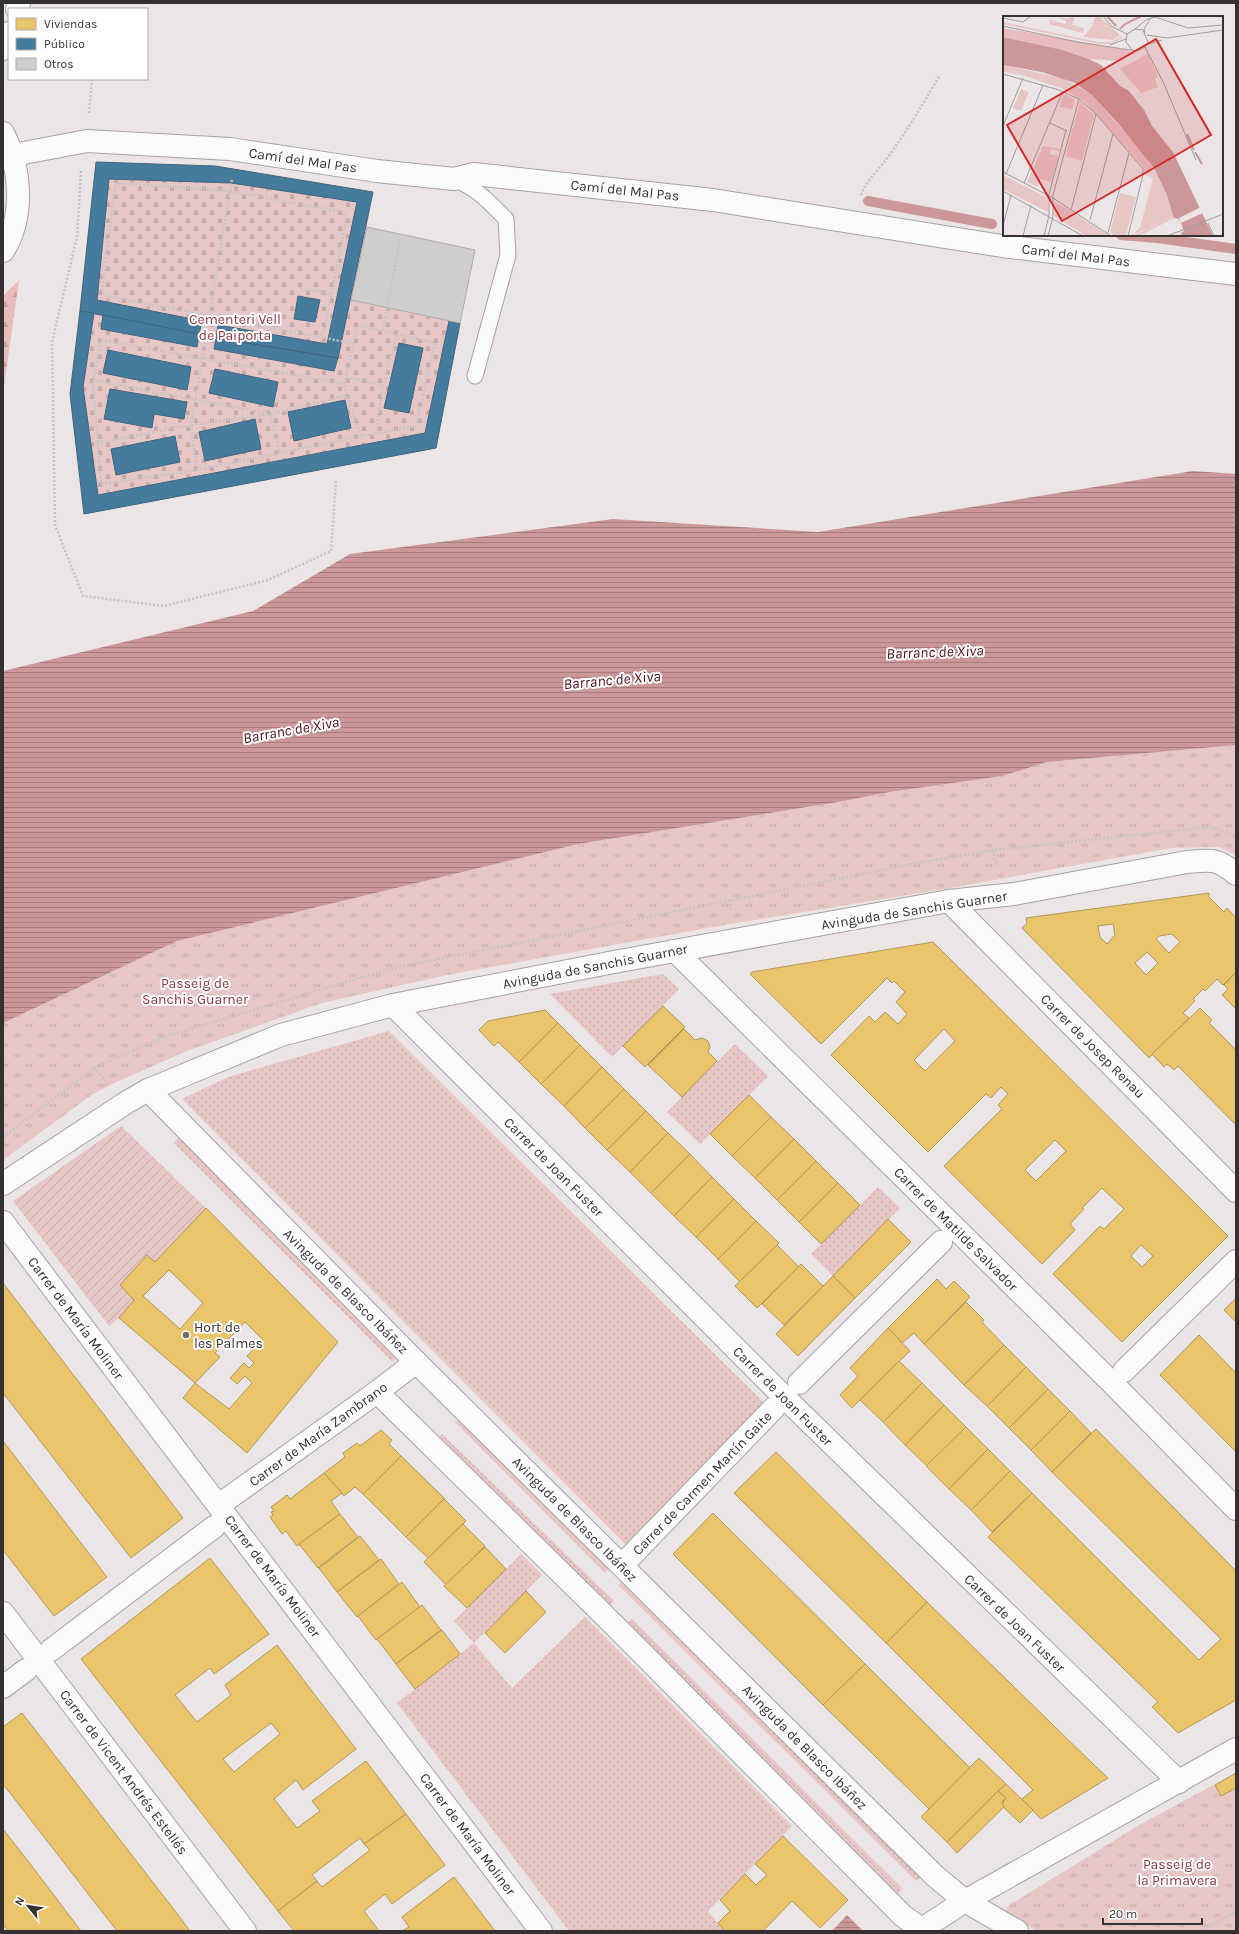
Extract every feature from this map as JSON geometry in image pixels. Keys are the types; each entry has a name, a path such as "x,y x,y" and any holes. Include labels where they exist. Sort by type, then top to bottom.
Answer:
{"street":[{"path":"3,49 8,36"},
{"path":"3,133 12,155 18,187 16,219 3,251"},
{"name":"Camí del Mal Pas","path":"12,155 81,142 230,149 376,171 454,179 474,174 713,200 1002,246 1236,274"},
{"name":"Avinguda de Sanchis Guarner","path":"3,1184 127,1102 148,1090 281,1035 393,1005 675,951 949,901 1014,894 1187,862 1215,860 1230,869"},
{"name":"Carrer de Josep Renau","path":"949,901 1236,1191"},
{"name":"Carrer de Matilde Salvador","path":"675,951 1090,1361 1236,1509"},
{"name":"Carrer de Joan Fuster","path":"393,1005 784,1398 1179,1782"},
{"name":"Avinguda de Blasco Ibáñez","path":"148,1090 416,1362 935,1876 965,1901 1018,1931"},
{"name":"Carrer de María Moliner","path":"3,1222 541,1931"},
{"path":"799,1384 942,1242"},
{"path":"1124,1371 1236,1261"},
{"name":"Carrer de María Zambrano","path":"219,1505 377,1392 416,1362"},
{"path":"377,1392 612,1623 904,1916 921,1931 965,1901 1236,1750"},
{"name":"Carrer de Carmen Martín Gaite","path":"629,1558 774,1408"},
{"path":"51,1650 214,1527"},
{"name":"Carrer de Vicent Andrés Estellés","path":"3,1613 245,1931"},
{"path":"3,1687 26,1670"}],"lane":[{"path":"454,179 476,190 506,219 508,254 476,376"}],"path":[{"path":"860,197 866,184 886,161 906,131 940,75"},
{"path":"89,119 92,80"},
{"path":"81,142 77,236 52,342 55,525 83,596 164,606 268,580 324,555 331,551 336,480"},
{"path":"198,470 191,425 233,176"},
{"path":"320,337 324,332 346,218 343,212 230,191 119,183 114,187 102,291 106,296 354,344"},
{"path":"383,330 401,234"},
{"path":"300,288 332,294"},
{"path":"344,384 202,357 101,340 93,380 101,484 198,470 416,426 435,343 358,325 344,384 361,436"},
{"path":"376,433 383,385 397,334"},
{"path":"346,377 383,385"},
{"path":"93,380 195,398 270,414"},
{"path":"97,443 191,425 270,414 348,395"},
{"path":"270,414 280,453"},
{"path":"993,850 998,872"},
{"path":"94,1068 110,1085"},
{"path":"1201,1931 1236,1911"}],"green space":[{"name":"Cementeri Vell de Paiporta","path":"96,162 215,166 373,192 367,227 475,250 436,448 84,514 70,394"},
{"path":"19,280 3,393 3,296"},
{"name":"Passeig de Sanchis Guarner","path":"1236,745 1236,855 1219,847 1171,848 944,889 724,925 447,975 322,1003 187,1051 110,1085 93,1094 3,1160 3,1023 177,941 578,844 838,802 890,792 1002,776 1047,762"},
{"path":"663,974 679,989 612,1057 550,994"},
{"path":"389,1031 766,1405 626,1545 182,1099 228,1077"},
{"path":"735,1044 768,1076 700,1144 667,1112"},
{"path":"121,1126 206,1208 155,1262 147,1256 120,1284 134,1300 119,1318 109,1326 13,1201"},
{"path":"179,1137 397,1357 393,1362 174,1143"},
{"path":"878,1187 900,1208 833,1276 811,1254"},
{"path":"461,1416 612,1564 605,1573 455,1422"},
{"path":"442,1434 614,1601 606,1608 435,1441"},
{"path":"521,1554 542,1575 474,1643 454,1621"},
{"path":"626,1578 923,1875 916,1881 618,1585"},
{"path":"585,1617 792,1826 708,1911 725,1931 569,1931 397,1703 474,1643 512,1688"},
{"path":"632,1619 903,1889 896,1895 626,1625"},
{"name":"Passeig de la Primavera","path":"1236,1773 1236,1931 1037,1931 1008,1915 1006,1912 1008,1906 1141,1824"}],"water":[{"name":"Barranc de Xiva","path":"1193,471 1236,474 1236,745 1047,762 1002,776 890,792 838,802 578,844 177,941 3,1023 3,671 253,611 350,554 613,519 818,532"},
{"path":"847,1915 863,1931 832,1931"}],"building: Viviendas":[{"path":"1209,893 1209,897 1224,912 1227,908 1236,918 1236,972 1223,985 1217,979 1205,991 1203,989 1193,999 1195,1001 1183,1013 1189,1018 1149,1058 1022,928 1027,923 1026,918","holes":["1113,924 1115,935 1107,944 1100,937 1098,926","1172,934 1180,942 1169,953 1156,939 1159,936","1147,952 1158,963 1146,975 1135,963"]},
{"path":"933,942 1228,1236 1122,1342 1053,1274 1100,1226 1104,1229 1124,1209 1102,1188 1082,1208 1084,1209 1070,1224 1075,1230 1042,1264 944,1166 1002,1109 998,1105 1008,1094 1001,1087 991,1098 986,1094 928,1152 831,1055 869,1016 875,1022 885,1012 898,1024 907,1014 896,1002 905,992 894,981 892,983 887,978 821,1044 750,974 752,972","holes":["944,1029 955,1041 925,1071 914,1060","1055,1140 1066,1151 1036,1181 1025,1170","1141,1245 1153,1256 1142,1267 1131,1256"]},
{"path":"1236,972 1236,1009 1222,995 1228,989 1224,985"},
{"path":"663,1006 685,1027 645,1067 623,1046"},
{"path":"1200,1008 1212,1020 1209,1023 1236,1050 1236,1125 1178,1066 1174,1070 1167,1064 1164,1067 1152,1054"},
{"path":"545,1010 558,1023 519,1062 498,1042 494,1046 479,1030 488,1021"},
{"path":"558,1023 580,1045 541,1084 519,1062"},
{"path":"684,1029 695,1040 702,1038 708,1041 710,1047 708,1052 717,1061 682,1097 648,1065"},
{"path":"580,1045 602,1067 564,1106 541,1084"},
{"path":"602,1067 624,1089 585,1128 564,1106"},
{"path":"624,1089 646,1111 607,1150 585,1128"},
{"path":"749,1095 771,1117 732,1156 710,1134"},
{"path":"646,1111 668,1133 630,1172 607,1150"},
{"path":"771,1117 794,1139 755,1178 732,1156"},
{"path":"668,1133 690,1154 651,1193 630,1172"},
{"path":"794,1139 816,1161 777,1200 755,1178"},
{"path":"690,1154 712,1177 674,1216 651,1193"},
{"path":"816,1161 838,1183 799,1222 777,1200"},
{"path":"712,1177 734,1199 696,1237 674,1216"},
{"path":"838,1183 860,1205 821,1244 799,1222"},
{"path":"734,1199 756,1221 718,1259 696,1237"},
{"name":"Hort de les Palmes","path":"206,1208 338,1342 247,1453 183,1398 195,1383 119,1318 134,1300 120,1285 147,1255 155,1262","holes":["169,1270 203,1303 180,1329 143,1296","245,1322 263,1340 247,1356 254,1363 249,1368 244,1363 230,1378 237,1384 245,1376 252,1383 229,1409 195,1383 220,1357 215,1353"]},
{"path":"888,1219 911,1242 855,1298 833,1276"},
{"path":"756,1221 779,1243 740,1282 718,1259"},
{"path":"777,1245 799,1267 757,1308 735,1286"},
{"path":"801,1264 823,1286 784,1325 762,1304"},
{"path":"833,1276 855,1298 798,1356 776,1334"},
{"path":"937,1279 946,1289 954,1281 970,1297 924,1344 914,1333 902,1343 888,1328"},
{"path":"3,1283 183,1518 131,1558 3,1393"},
{"path":"1236,1298 1236,1322 1224,1310"},
{"path":"966,1302 984,1320 982,1322 1004,1345 964,1385 924,1344"},
{"path":"888,1328 910,1351 852,1408 840,1395 858,1376 850,1368"},
{"path":"1199,1335 1236,1373 1236,1452 1160,1375"},
{"path":"1004,1345 1026,1367 987,1406 964,1385"},
{"path":"899,1361 922,1383 883,1422 860,1400"},
{"path":"1026,1367 1048,1389 1009,1428 987,1406"},
{"path":"922,1383 944,1405 905,1445 883,1422"},
{"path":"1048,1389 1070,1411 1031,1450 1009,1428"},
{"path":"944,1405 966,1427 927,1466 905,1445"},
{"path":"1070,1411 1091,1433 1052,1472 1031,1450"},
{"path":"966,1427 988,1449 949,1489 926,1466"},
{"path":"1096,1429 1236,1571 1236,1700 1178,1733 1152,1707 1158,1702 988,1537 1032,1493 1199,1660 1221,1639 1052,1472"},
{"path":"381,1430 392,1440 389,1444 401,1456 363,1494 355,1487 344,1496 324,1473 345,1457 343,1453 357,1443 360,1446"},
{"path":"3,1441 107,1577 54,1616 3,1550"},
{"path":"988,1449 1010,1471 971,1510 949,1489"},
{"path":"776,1452 927,1602 886,1643 734,1493"},
{"path":"401,1456 445,1499 406,1537 363,1494"},
{"path":"1010,1471 1032,1493 992,1532 971,1510"},
{"path":"324,1473 342,1493 331,1501 340,1514 297,1546 286,1531 282,1534 270,1517 273,1515 271,1512 274,1511 271,1507 287,1495 290,1499"},
{"path":"444,1499 466,1521 428,1558 406,1537"},
{"path":"713,1513 865,1664 823,1705 673,1554"},
{"path":"340,1514 358,1537 318,1568 299,1544"},
{"path":"463,1524 485,1546 446,1585 424,1562"},
{"path":"360,1536 379,1560 337,1592 319,1568"},
{"path":"485,1547 506,1569 467,1608 444,1586"},
{"path":"210,1558 269,1634 214,1674 210,1668 175,1695 197,1722 231,1695 225,1685 277,1645 356,1749 303,1790 296,1780 274,1799 297,1828 320,1811 312,1801 366,1761 406,1814 364,1844 360,1838 312,1875 317,1881 278,1911 81,1659","holes":["271,1723 280,1734 234,1772 223,1759"]},
{"path":"381,1559 399,1584 357,1617 337,1592"},
{"path":"402,1582 420,1607 376,1640 358,1616"},
{"path":"526,1591 546,1612 505,1653 485,1633"},
{"path":"927,1602 1108,1778 1041,1819 1022,1799 1033,1790 886,1643"},
{"path":"422,1605 441,1630 396,1664 377,1639"},
{"path":"442,1630 460,1654 415,1689 396,1664"},
{"path":"865,1664 970,1768 929,1809 823,1705"},
{"path":"22,1713 190,1931 117,1931 3,1784 3,1727"},
{"path":"979,1758 1006,1784 947,1842 921,1817"},
{"path":"1236,1773 1236,1788 1221,1796 1215,1785"},
{"path":"1006,1784 1033,1810 1020,1823 1001,1805 1006,1798 998,1791"},
{"path":"998,1791 1006,1798 1002,1802 1004,1807 957,1853 947,1842"},
{"path":"406,1814 445,1865 392,1904 385,1894 364,1911 379,1931 294,1931 278,1911 317,1881 322,1887 370,1850 364,1844"},
{"path":"3,1829 81,1931 8,1931 3,1924"},
{"path":"783,1836 848,1900 820,1928 792,1901 763,1931 725,1931 718,1923 730,1911 720,1900 745,1874 756,1885 767,1875 755,1864"},
{"path":"454,1877 495,1931 402,1931 409,1927 402,1917"}],"building: Público":[{"path":"96,162 215,166 373,192 338,358 216,338 218,325 327,344 357,202 231,183 109,179 97,300 202,321 199,334 80,311"},
{"path":"298,296 320,300 315,322 294,319"},
{"path":"80,311 94,313 83,387 98,495 425,433 449,321 460,323 436,448 84,514 70,394"},
{"path":"103,315 199,334 197,347 101,329"},
{"path":"216,338 338,358 334,371 214,349"},
{"path":"399,343 423,348 409,413 384,408"},
{"path":"108,350 191,367 187,390 103,373"},
{"path":"215,369 278,382 273,407 209,393"},
{"path":"110,389 187,402 184,419 154,414 152,428 104,419"},
{"path":"345,400 351,428 294,441 288,412"},
{"path":"255,419 261,449 205,461 199,432"},
{"path":"175,436 180,462 116,475 111,449"}],"building: Otros":[{"path":"367,227 475,250 460,323 351,300"}],"waterway":[{"path":"868,201 992,224"},
{"path":"1133,236 1236,249"}],"place":[{"name":"Hort de les Palmes","path":"186,1335"}]}
